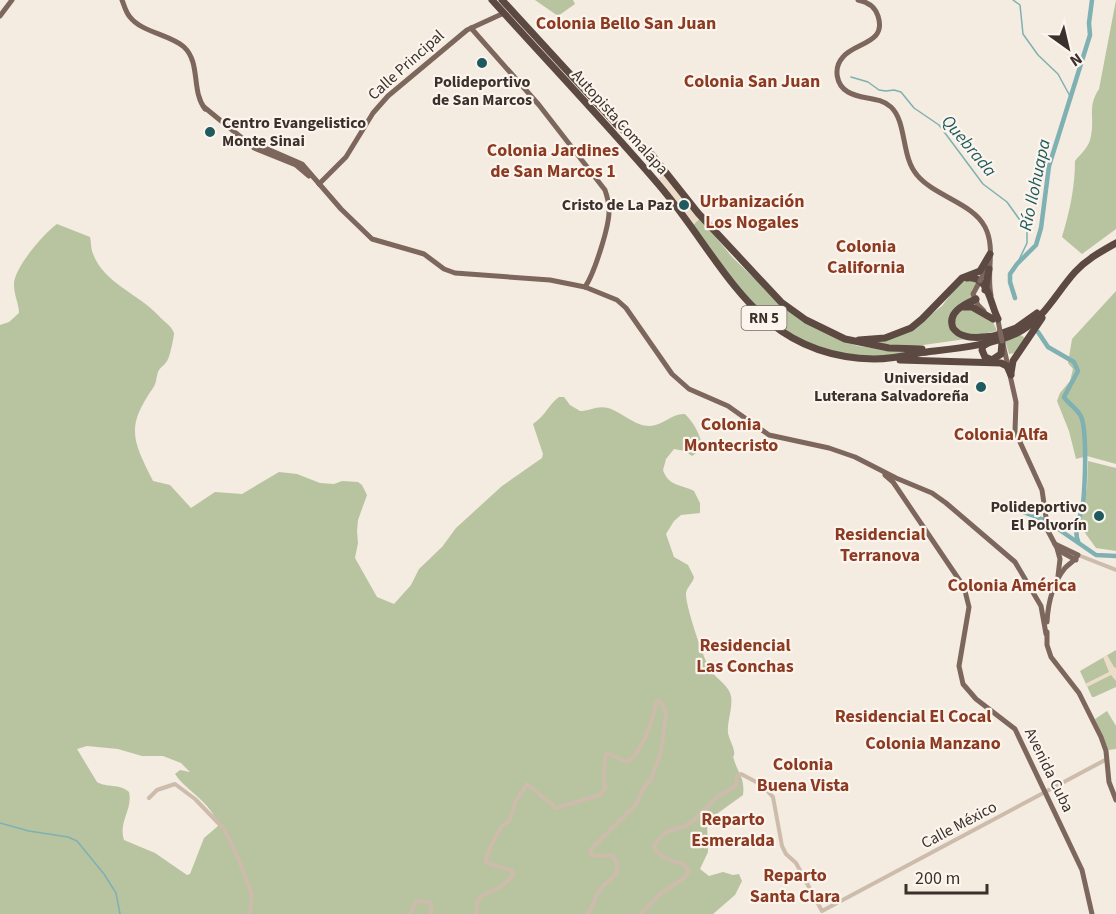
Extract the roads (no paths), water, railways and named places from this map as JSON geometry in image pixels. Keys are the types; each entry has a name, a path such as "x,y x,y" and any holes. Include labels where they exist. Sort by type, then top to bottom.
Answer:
{"highway":[{"name":"Autopista Comalapa","path":"492,0 634,156 746,301 765,319 794,339 812,347 832,353 875,359 999,336 1032,317 1078,263 1116,237"},
{"name":"Autopista Comalapa","path":"502,0 591,99 660,164 698,213 772,294 806,320 830,333 876,347 913,350 1018,333 1038,318 1074,273 1116,243"},
{"path":"634,156 645,166 651,164 649,157 637,141"},
{"path":"660,187 656,176 659,172 672,181"},
{"path":"936,305 962,278 980,271 990,252"},
{"path":"989,269 975,299 959,309 952,321 960,335 971,338 999,336"},
{"path":"830,333 863,340 885,338 911,328 955,286 969,278 982,281 995,319"},
{"path":"1011,375 1013,361 1057,296"},
{"path":"959,309 972,307 995,319"},
{"path":"1005,352 1009,357 1014,356 1026,339 1024,333 1018,333"},
{"path":"875,359 1002,363 1007,366 1011,375"}],"main road":[{"path":"0,16 12,0"},
{"path":"122,0 130,18 179,44 190,54 194,65 197,96 206,111 241,141 265,153 273,153 300,163 312,173 317,182"},
{"path":"858,0 867,2 876,11 879,30 870,41 843,57 837,71 838,81 843,89 851,94 883,102 894,111 907,156 915,173 931,187 970,211 983,223 989,236 990,290 1016,402 1015,431 1042,490 1048,531 1056,546 1060,564 1058,580"},
{"name":"Calle Principal","path":"317,182 346,157 380,105 452,41 471,28 504,13"},
{"path":"471,28 539,105 605,190 609,207 608,224 585,287"},
{"path":"204,107 242,138 296,165 317,182 372,239 424,254 455,273 550,280 585,287 605,294 623,305 672,374 690,388 728,406 769,435 829,448 867,462 942,500 1008,555 1034,592 1043,611 1049,653 1084,702 1101,737 1107,759 1109,782 1116,800"},
{"path":"255,145 265,153"},
{"path":"990,252 983,284 974,291 974,296 979,307 995,319"},
{"name":"Avenida Cuba","path":"879,470 893,482 965,591 969,607 959,666 963,684 976,699 1015,729 1082,870 1092,914"},
{"path":"901,494 902,487 911,485"},
{"path":"1046,634 1051,597 1058,580 1066,567 1080,557 1056,546"},
{"path":"1034,592 1044,603 1051,597"}],"street":[{"path":"1080,557 1116,570"},
{"path":"477,914 476,902 480,896 497,889 513,876 512,871 485,862 491,845 502,826 510,820 515,803 527,784 556,808 600,795 605,789 602,772 606,764 606,753 627,762 632,759 639,750 652,721 656,703 659,702 666,713 661,752 656,769 651,780 639,795 636,805 590,850 591,855 613,856 617,864 617,873 609,883 600,888 591,911 587,914"},
{"name":"Calle México","path":"641,914 660,894 684,878 688,871 685,865 669,861 657,853 654,845 666,832 693,821 718,796 734,789 736,776 741,774 768,790 776,805 782,846 786,854 796,863 822,911 1107,759"},
{"path":"149,798 157,790 175,784 195,799 224,829 236,852 252,895 250,914"},
{"path":"410,914 417,901 430,903 432,909 430,914"}],"waterway":[{"path":"1013,0 1020,5 1023,34 1038,55 1058,74 1071,98"},
{"name":"Río Ilohuapa","path":"1015,298 1010,274 1036,245 1041,228 1049,166 1090,35 1092,0"},
{"name":"Quebrada","path":"851,77 868,82 879,90 901,92 914,108 939,125 983,184 1007,202 1027,230 1027,243 1017,264"},
{"name":"Río Ilohuapa","path":"1038,332 1048,347 1074,362 1078,371 1064,397 1079,412 1084,427 1084,485 1083,504 1077,528 1078,541"},
{"path":"1018,510 1044,520"},
{"name":"Río Ilohuapa","path":"1048,522 1096,555 1116,556"},
{"path":"0,823 29,831 68,837 77,841 104,874 116,893 120,914"}],"place":[{"name":"Polideportivo de San Marcos","path":"482,63"},
{"name":"Centro Evangelistico Monte Sinai","path":"210,132"},
{"name":"Cristo de La Paz","path":"684,205"},
{"name":"Universidad Luterana Salvadoreña","path":"981,387"},
{"name":"Polideportivo El Polvorín","path":"1099,516"}],"district":[{"name":"Colonia Bello San Juan","path":"626,23"},
{"name":"Colonia San Juan","path":"752,81"},
{"name":"Colonia Jardines de San Marcos 1","path":"553,160"},
{"name":"Urbanización Los Nogales","path":"752,211"},
{"name":"Colonia California","path":"866,256"},
{"name":"Colonia Montecristo","path":"731,434"},
{"name":"Colonia Alfa","path":"1001,434"},
{"name":"Residencial Terranova","path":"880,544"},
{"name":"Colonia América","path":"1012,585"},
{"name":"Residencial Las Conchas","path":"745,655"},
{"name":"Residencial El Cocal","path":"913,716"},
{"name":"Colonia Manzano","path":"933,743"},
{"name":"Colonia Buena Vista","path":"803,774"},
{"name":"Reparto Esmeralda","path":"733,829"},
{"name":"Reparto Santa Clara","path":"795,885"}]}
